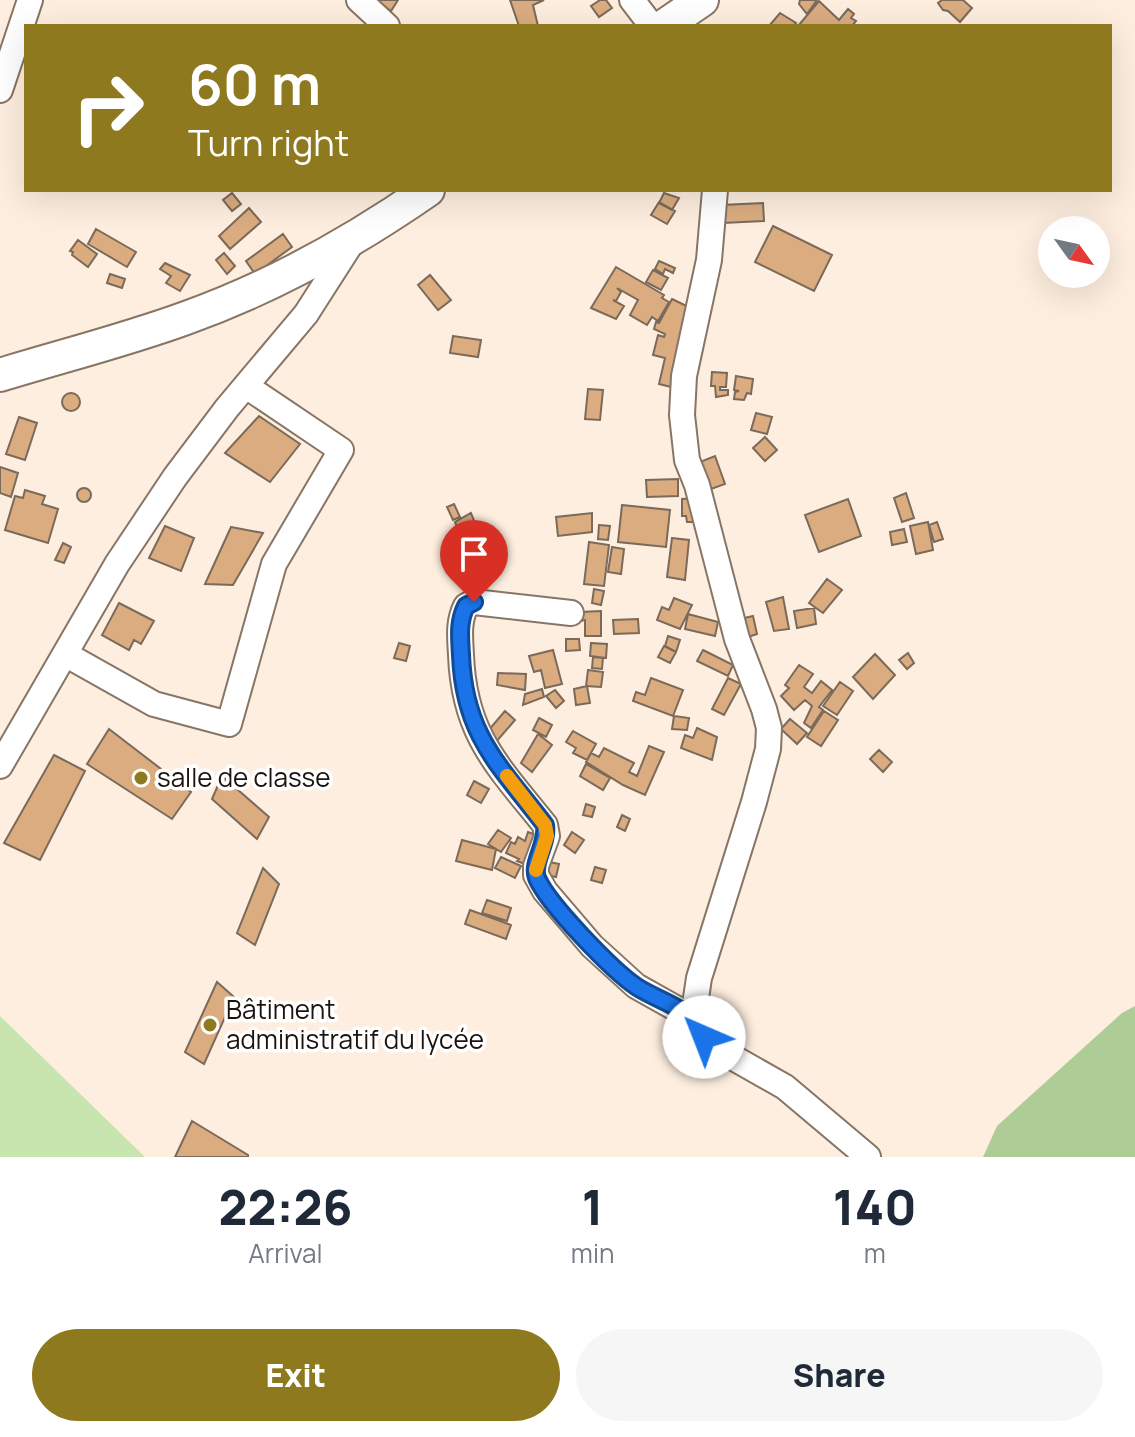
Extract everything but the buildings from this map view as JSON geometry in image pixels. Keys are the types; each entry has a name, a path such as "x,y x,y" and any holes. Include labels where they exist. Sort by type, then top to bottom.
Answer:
{"street":[{"path":"0,90 30,0"},
{"path":"359,0 385,24"},
{"path":"632,0 650,24"},
{"path":"667,24 702,0"},
{"path":"0,375 186,318 259,288 354,239 425,192"},
{"path":"693,1018 699,978 768,749 769,728 737,639 697,485 687,460 682,415 684,376 709,260 715,192"},
{"path":"0,766 117,564 175,477 306,314 354,239"},
{"path":"65,654 154,704 229,724 274,564 341,450 246,386"},
{"path":"571,613 474,602 466,606 459,622 462,679 471,716 485,749 545,825 547,836 536,866 536,875 545,891 592,946 636,986 693,1018 704,1037 718,1049 785,1087 868,1157"}],"green space":[{"path":"1135,1006 1135,1157 983,1157 997,1126 1122,1013"},
{"path":"0,1016 145,1157 0,1157"}],"slow traffic":[{"path":"507,776 545,825 547,836 536,870"}],"place":[{"name":"salle de classe","path":"141,778"},
{"name":"Bâtiment administratif du lycée","path":"210,1025"}],"route":[{"path":"474,602 466,606 459,622 462,679 471,716 485,749 545,825 547,836 536,866 536,875 545,891 592,946 636,986 693,1018 704,1037"}]}
